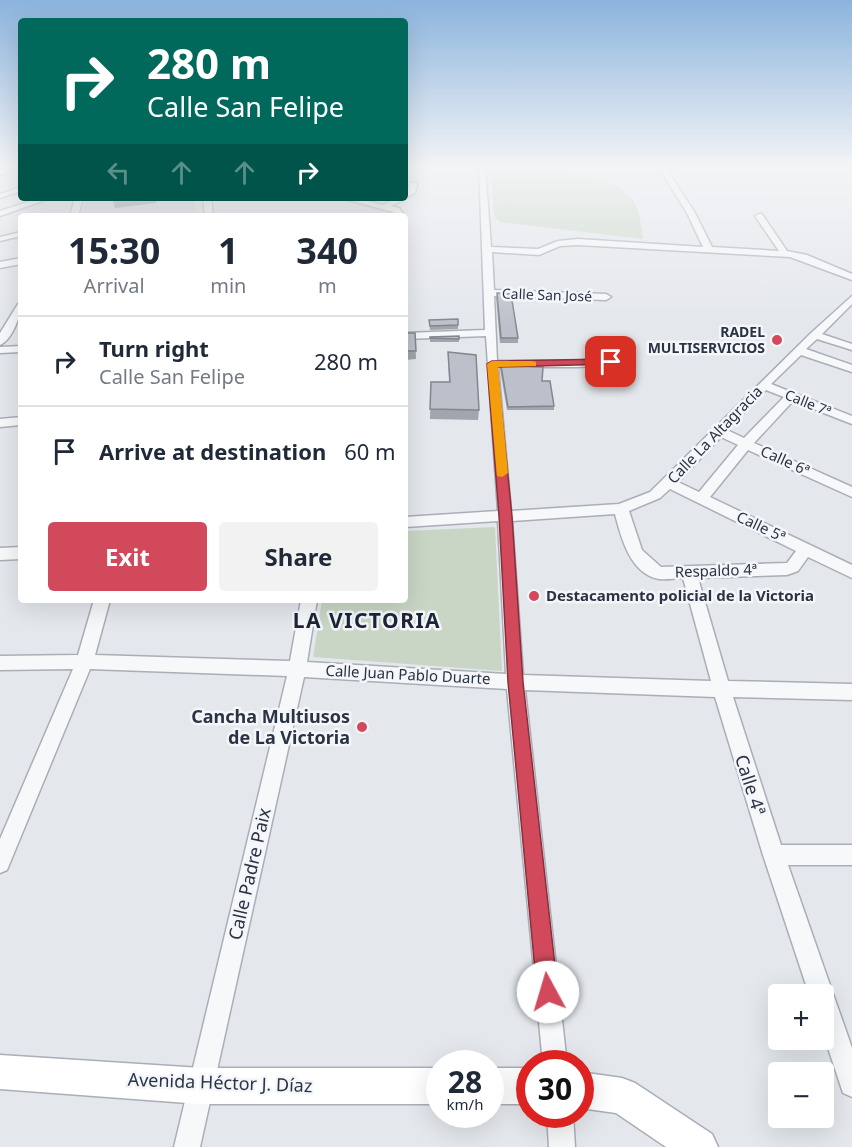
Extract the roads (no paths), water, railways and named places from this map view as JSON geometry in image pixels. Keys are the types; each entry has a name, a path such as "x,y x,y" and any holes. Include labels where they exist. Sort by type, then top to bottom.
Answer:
{"main road":[{"name":"Avenida Héctor J. Díaz","path":"0,1072 201,1086 426,1086"},
{"path":"594,1092 622,1096 699,1147"}],"street":[{"path":"485,219 492,364 505,516 515,682 554,1050"},
{"path":"694,219 709,250"},
{"path":"761,219 785,254"},
{"path":"0,239 18,235"},
{"path":"487,249 539,252 558,244 578,242 785,254 804,257 852,277"},
{"path":"0,265 18,262"},
{"name":"Calle San José","path":"489,292 606,297"},
{"name":"Calle La Altagracia","path":"408,522 621,509 655,495 852,299"},
{"path":"0,342 18,311"},
{"path":"408,336 491,333"},
{"path":"815,335 852,347"},
{"path":"0,350 18,349"},
{"path":"801,351 852,369"},
{"path":"492,364 578,364 629,361"},
{"name":"Calle 7ª","path":"764,385 852,420"},
{"path":"701,499 746,444 791,396"},
{"path":"0,423 18,421"},
{"name":"Calle 6ª","path":"718,431 852,492"},
{"name":"Calle 5ª","path":"669,483 852,572"},
{"name":"Respaldo 4ª","path":"621,509 634,553 645,566 658,573 790,568 806,549"},
{"path":"0,554 18,553"},
{"name":"Calle 4ª","path":"689,573 720,688 773,855 818,984"},
{"path":"0,863 85,660 101,603"},
{"name":"Calle Padre Paix","path":"188,1147 297,669 308,603"},
{"name":"Calle Juan Pablo Duarte","path":"0,663 85,660 297,669 515,682 852,692"},
{"path":"773,855 852,855"},
{"path":"834,1030 851,1078"},
{"path":"561,1128 562,1147"}],"place":[{"name":"RADEL MULTISERVICIOS","path":"777,340"},
{"name":"Destacamento policial de la Victoria","path":"534,596"},
{"name":"Cancha Multiusos de La Victoria","path":"362,727"}],"district":[{"name":"LA VICTORIA","path":"367,621"}]}
